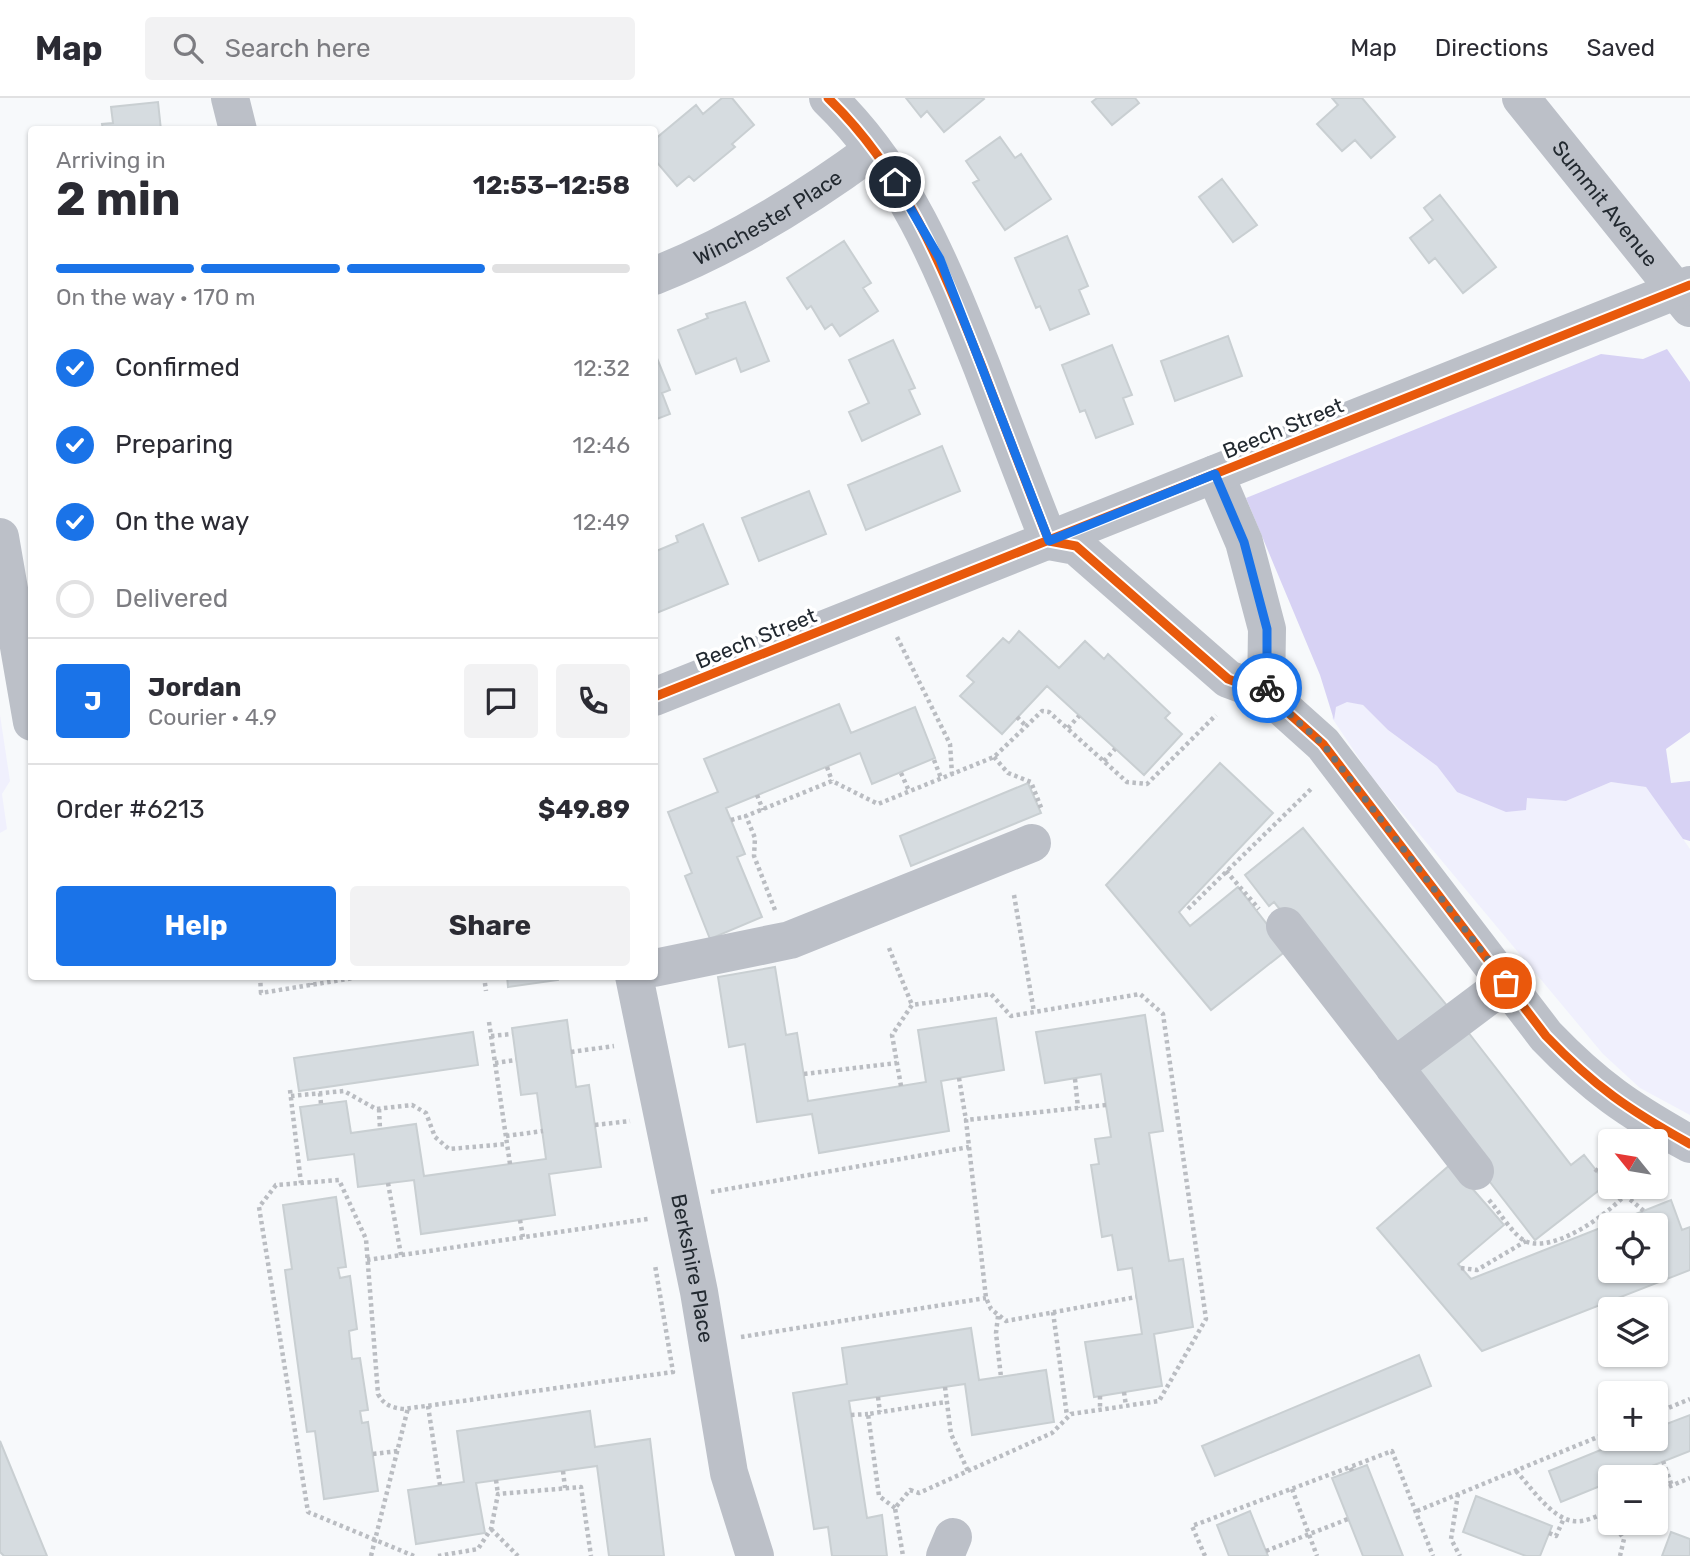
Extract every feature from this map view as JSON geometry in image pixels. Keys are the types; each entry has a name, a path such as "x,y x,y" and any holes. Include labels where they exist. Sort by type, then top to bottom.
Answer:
{"street":[{"path":"230,98 237,126"},
{"path":"828,98 873,150 906,198 940,259 1049,541 1076,546 1228,679 1266,693 1323,744 1546,1036 1585,1077 1625,1107 1690,1144"},
{"name":"Summit Avenue","path":"1533,102 1685,295"},
{"name":"Winchester Place","path":"658,274 765,222 818,191 873,150"},
{"name":"Beech Street","path":"658,695 1215,474 1685,295"},
{"path":"1215,474 1244,542 1267,629 1266,693"},
{"path":"0,537 28,699"},
{"path":"658,967 790,940 1037,827"},
{"path":"1274,920 1394,1067 1478,1180"},
{"name":"Berkshire Place","path":"635,980 699,1292 729,1473 755,1556"},
{"path":"1394,1067 1506,983"}],"path":[{"path":"894,632 950,744 952,774"},
{"path":"827,767 832,781 878,804 994,757 1042,711 1049,712 1127,782 1147,784 1216,715"},
{"path":"1068,728 1079,716"},
{"path":"1017,718 1026,726"},
{"path":"1104,761 1115,749"},
{"path":"994,757 1009,774 1031,782 1037,827"},
{"path":"934,760 942,778"},
{"path":"901,773 909,791"},
{"path":"731,820 746,817 832,781"},
{"path":"1188,909 1310,787 1316,795"},
{"path":"757,795 763,810"},
{"path":"746,817 755,838 754,856 777,914"},
{"path":"1226,871 1274,920"},
{"path":"1014,895 1034,1012"},
{"path":"890,948 912,1005"},
{"path":"260,980 261,993 342,980"},
{"path":"311,980 312,985"},
{"path":"485,980 486,991"},
{"path":"895,1508 910,1490 919,1493 1052,1433 1068,1417 1100,1409 1159,1401 1206,1319 1163,1014 1139,994 1011,1016 990,994 912,1005 892,1035 901,1086"},
{"path":"489,1022 510,1164"},
{"path":"491,1036 512,1034"},
{"path":"571,1052 619,1045"},
{"path":"495,1063 516,1060"},
{"path":"804,1074 897,1062"},
{"path":"959,1078 986,1298 998,1315 1006,1321 1136,1297"},
{"path":"1075,1079 1078,1108"},
{"path":"301,1183 291,1093 344,1091 379,1109 411,1105 426,1113 435,1138 449,1149 507,1144"},
{"path":"320,1093 321,1104"},
{"path":"966,1120 1106,1105"},
{"path":"379,1109 380,1129"},
{"path":"595,1125 631,1120"},
{"path":"506,1136 543,1131"},
{"path":"707,1193 969,1147"},
{"path":"1595,1169 1598,1172"},
{"path":"414,1556 308,1512 260,1207 275,1185 339,1180 366,1239 378,1394 387,1405 408,1408 428,1406 673,1373"},
{"path":"1478,1180 1527,1241"},
{"path":"388,1183 401,1255"},
{"path":"1461,1268 1476,1270 1527,1241 1548,1242 1577,1230 1605,1215 1623,1199"},
{"path":"1628,1199 1644,1211"},
{"path":"367,1260 648,1219"},
{"path":"520,1220 523,1237"},
{"path":"730,1339 986,1298"},
{"path":"1053,1312 1068,1417"},
{"path":"998,1315 996,1333 1001,1377"},
{"path":"945,1387 951,1434 968,1471"},
{"path":"1124,1392 1126,1406"},
{"path":"1100,1396 1100,1409"},
{"path":"878,1397 880,1412"},
{"path":"1668,1408 1690,1399"},
{"path":"851,1415 946,1402"},
{"path":"428,1406 440,1485"},
{"path":"371,1556 408,1408"},
{"path":"868,1414 879,1496 895,1508 903,1556"},
{"path":"1417,1511 1598,1437"},
{"path":"373,1454 398,1451"},
{"path":"1205,1556 1192,1525 1351,1469 1392,1451 1433,1556"},
{"path":"1663,1461 1672,1486"},
{"path":"563,1471 565,1488"},
{"path":"1516,1471 1564,1518 1575,1522 1598,1514"},
{"path":"1668,1488 1690,1478"},
{"path":"438,1556 478,1549 491,1529 498,1494 496,1480"},
{"path":"498,1494 582,1487 591,1556"},
{"path":"1292,1489 1317,1556"},
{"path":"1458,1494 1451,1539 1460,1556"},
{"path":"1549,1534 1556,1536 1564,1518"},
{"path":"1266,1551 1348,1519"},
{"path":"491,1529 518,1556"},
{"path":"1620,1556 1624,1539 1621,1535"}],"shaded area":[{"path":"1667,349 1690,382 1690,732 1666,749 1671,783 1690,781 1690,841 1683,839 1646,787 1611,782 1566,801 1527,798 1526,810 1506,812 1457,792 1437,766 1388,730 1363,705 1347,702 1336,707 1334,720 1320,675 1246,498 1601,354 1643,359"},
{"path":"1347,701 1363,705 1388,730 1437,766 1457,792 1566,801 1611,782 1647,787 1690,849 1690,1115 1640,1088 1603,1054 1371,776 1332,718 1336,707"},
{"path":"0,715 10,781 2,794 7,829 0,833"}],"building":[{"path":"722,98 732,98 754,125 732,144 735,147 694,181 689,176 677,186 658,164 658,137 696,105 703,114"},
{"path":"906,98 984,99 944,132 927,111 921,117"},
{"path":"1097,98 1135,98 1139,103 1112,125 1092,102"},
{"path":"1332,98 1362,98 1395,137 1371,158 1355,140 1342,151 1317,124 1338,105"},
{"path":"158,102 161,126 102,126 113,123 111,107"},
{"path":"1000,137 1015,158 1021,154 1051,199 1005,230 973,183 979,180 966,161"},
{"path":"1222,179 1257,225 1233,242 1199,197"},
{"path":"1440,195 1496,267 1463,293 1435,258 1429,263 1410,238 1433,220 1424,208"},
{"path":"1067,236 1088,286 1079,290 1089,314 1050,330 1040,306 1036,308 1015,258"},
{"path":"844,241 871,283 863,288 878,311 840,336 832,324 825,329 811,306 807,309 787,278"},
{"path":"745,302 769,361 741,372 736,358 696,374 678,330 708,318 706,314"},
{"path":"1228,336 1242,376 1175,401 1161,361"},
{"path":"893,340 915,388 909,390 920,414 862,441 849,412 869,403 849,360"},
{"path":"1112,345 1132,395 1123,398 1133,424 1096,438 1085,410 1080,412 1062,365"},
{"path":"658,361 670,390 662,393 670,414 658,418"},
{"path":"942,446 960,491 866,530 848,485"},
{"path":"809,491 826,534 759,561 742,518"},
{"path":"703,524 728,584 658,612 658,550 678,542 676,536"},
{"path":"1019,631 1059,668 1085,641 1104,659 1108,654 1170,713 1165,718 1182,734 1144,775 1047,686 1002,734 960,696 974,682 967,676 1003,638 1009,643"},
{"path":"839,704 851,733 915,707 935,758 872,784 860,753 726,808 745,854 737,857 762,917 710,939 685,876 692,873 668,812 718,792 704,759"},
{"path":"1220,763 1273,813 1179,912 1190,926 1238,887 1287,950 1211,1010 1106,885"},
{"path":"1028,783 1041,813 911,866 900,836"},
{"path":"1303,828 1453,1013 1399,1057 1274,902 1269,906 1245,875"},
{"path":"775,967 786,1035 797,1033 808,1101 926,1082 918,1030 996,1018 1004,1070 941,1081 949,1131 819,1153 812,1114 757,1122 745,1044 729,1047 718,977"},
{"path":"507,980 558,980 508,987"},
{"path":"1145,1015 1163,1131 1149,1133 1169,1261 1183,1259 1193,1327 1154,1334 1162,1386 1094,1397 1085,1342 1142,1334 1132,1268 1118,1270 1112,1235 1102,1237 1091,1165 1099,1164 1095,1139 1111,1137 1101,1074 1045,1083 1036,1032"},
{"path":"567,1020 576,1087 589,1085 601,1167 549,1174 555,1215 421,1234 414,1180 358,1187 354,1154 308,1160 300,1107 346,1101 351,1133 416,1124 424,1176 546,1159 537,1093 521,1095 512,1028"},
{"path":"1461,1023 1571,1165 1584,1155 1598,1173 1598,1191 1535,1240 1402,1069"},
{"path":"473,1032 478,1065 299,1091 294,1058"},
{"path":"1451,1164 1504,1225 1458,1264 1471,1279 1598,1229 1598,1283 1657,1283 1621,1297 1598,1297 1598,1306 1482,1351 1377,1228"},
{"path":"336,1197 346,1267 338,1268 340,1278 350,1276 357,1329 349,1331 352,1359 360,1358 368,1410 360,1411 362,1423 368,1422 378,1491 324,1499 315,1431 307,1432 285,1270 292,1269 283,1205"},
{"path":"1671,1200 1682,1230 1690,1227 1690,1270 1668,1279 1668,1213 1638,1213"},
{"path":"971,1328 979,1380 1046,1370 1054,1422 972,1435 965,1384 849,1401 867,1518 882,1515 887,1556 832,1556 828,1527 814,1529 793,1393 847,1384 842,1348"},
{"path":"1419,1355 1431,1386 1215,1476 1202,1446"},
{"path":"590,1411 595,1447 650,1439 664,1556 609,1556 597,1466 476,1483 485,1533 416,1544 408,1490 464,1482 457,1431"},
{"path":"1690,1415 1690,1451 1654,1465 1598,1465 1598,1487 1561,1502 1549,1471 1598,1451 1668,1451 1668,1423"},
{"path":"0,1441 47,1556 4,1556 0,1552"},
{"path":"1367,1465 1403,1556 1363,1556 1332,1478"},
{"path":"1476,1496 1552,1526 1540,1556 1526,1556 1463,1532"},
{"path":"1250,1511 1268,1556 1229,1556 1217,1525"},
{"path":"1671,1532 1690,1539 1690,1556 1662,1556"}],"cycle path":[{"path":"828,98 879,158 920,224 967,330 1049,541 1076,546 1228,679 1266,693 1323,744 1546,1036 1613,1096 1690,1144"},
{"path":"658,695 1690,285"}],"way so far":[{"path":"1267,688 1266,693 1323,744 1506,983"}],"route":[{"path":"895,182 940,259 1049,541 1215,474 1244,542 1267,629 1267,688"}]}
